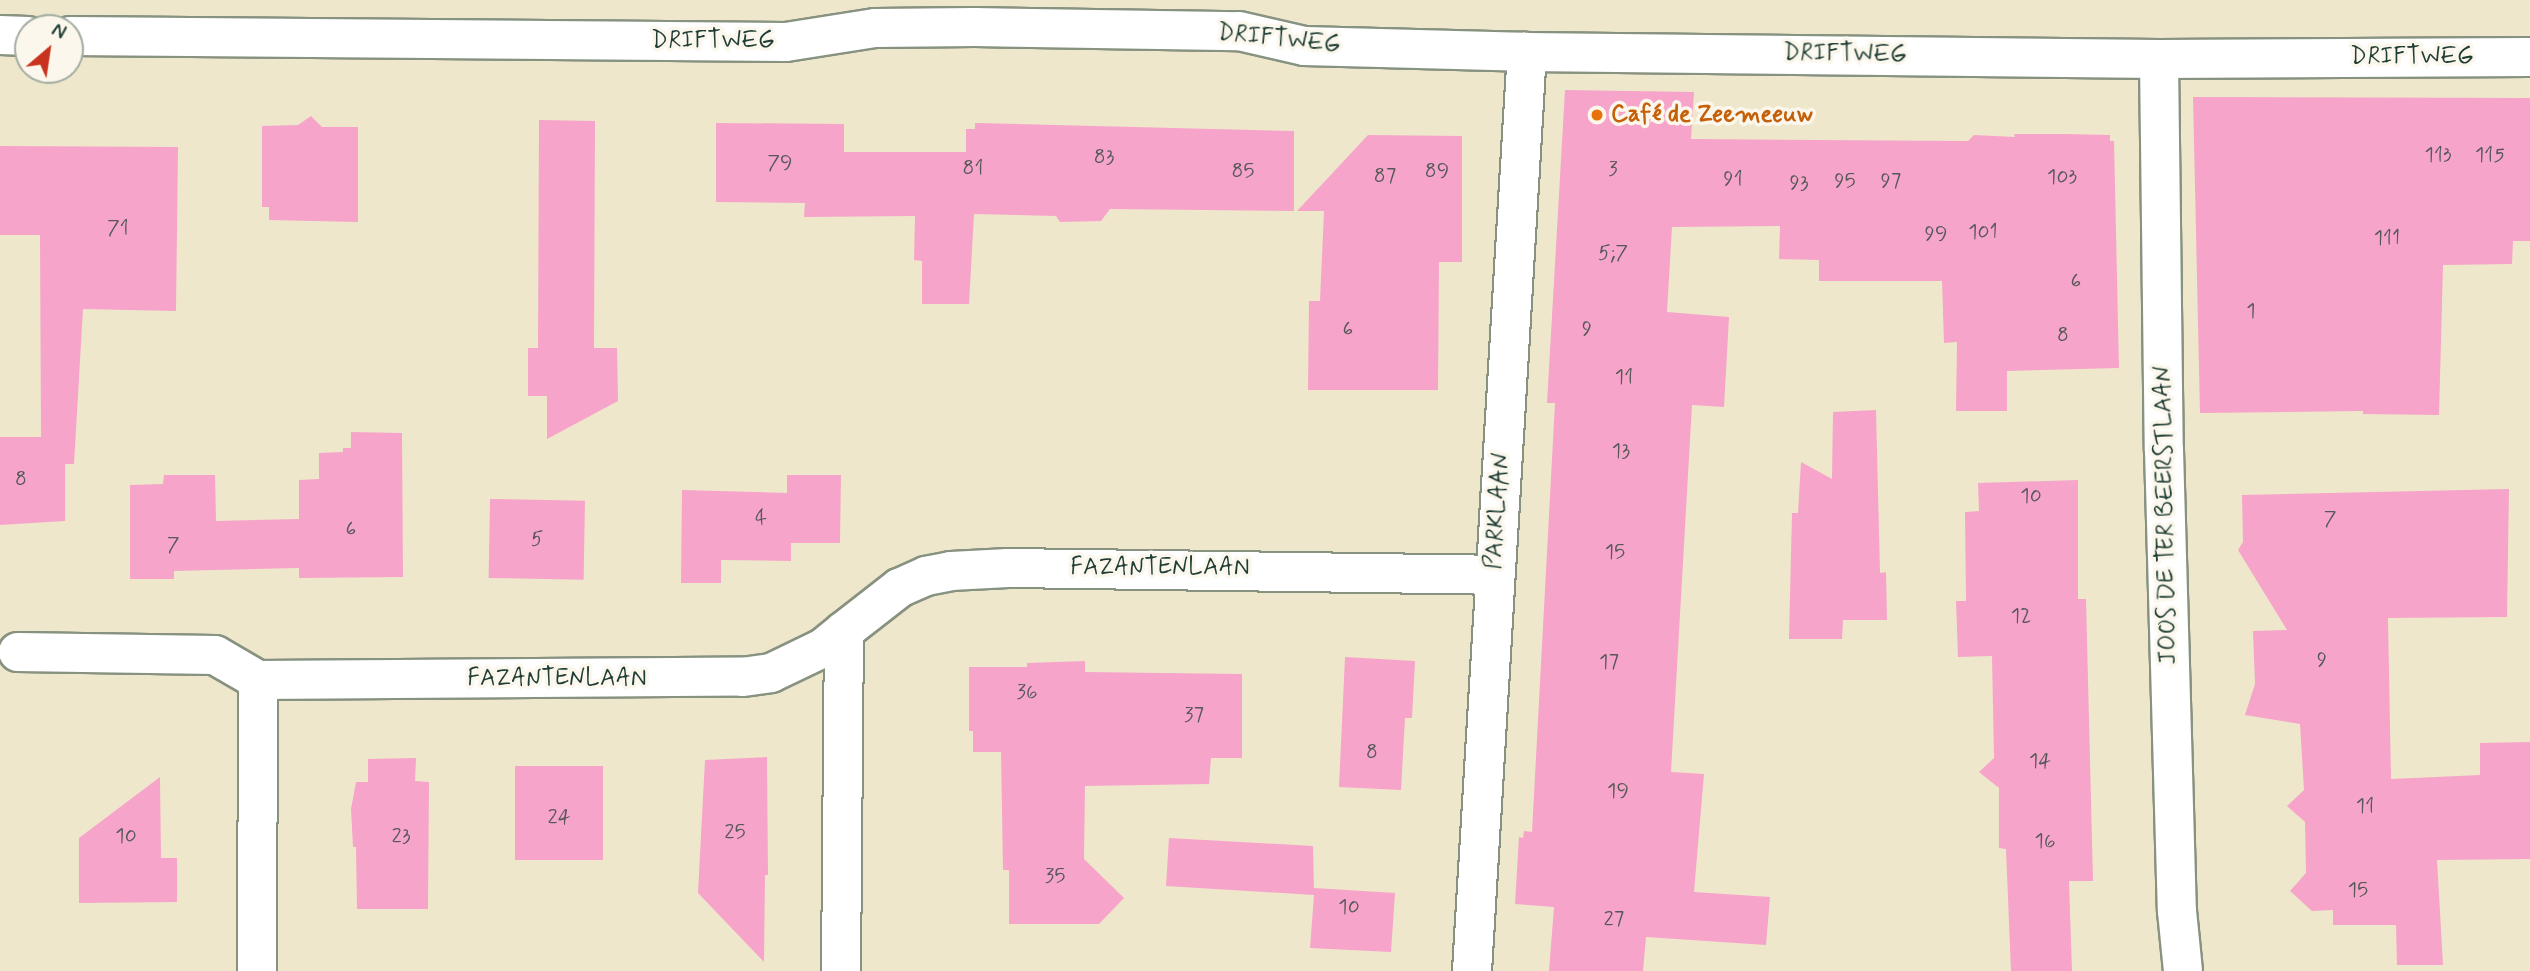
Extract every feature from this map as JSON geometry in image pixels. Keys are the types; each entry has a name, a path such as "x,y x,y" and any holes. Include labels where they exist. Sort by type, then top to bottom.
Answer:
{"street":[{"name":"DRIFTWEG","path":"84,36 786,42 875,29 975,27 1240,31 1304,46 1527,52 2159,58 2530,57"},
{"name":"PARKLAAN","path":"1472,971 1527,52"},
{"name":"JOOS DE TER BEERSTLAAN","path":"2159,58 2165,492 2177,911 2183,971"},
{"name":"FAZANTENLAAN","path":"18,652 215,656 258,680 744,677 771,673 823,648 899,588 926,576 951,571 1101,568 1494,575"},
{"path":"841,971 844,631"},
{"path":"257,971 258,680"}],"building":[{"path":"1565,90 1694,92 1691,139 1968,141 1974,135 2015,137 2014,134 2065,134 2110,135 2110,141 2114,141 2119,368 2007,371 2007,411 1956,411 1957,342 1944,343 1942,281 1819,281 1819,260 1779,259 1780,226 1672,227 1667,312 1729,317 1724,407 1692,405 1671,772 1704,774 1694,892 1770,897 1766,945 1646,937 1643,971 1549,971 1554,907 1515,904 1519,837 1523,838 1524,831 1532,832 1555,403 1547,403"},
{"path":"2193,97 2530,98 2530,241 2513,241 2512,264 2443,265 2439,415 2363,414 2363,411 2200,413"},
{"path":"311,116 322,127 358,127 358,222 269,220 269,207 262,207 262,126 298,125"},
{"path":"539,120 595,121 594,348 617,348 618,401 547,439 547,396 528,396 528,348 538,348"},
{"path":"716,123 844,124 844,152 966,152 966,129 975,129 975,123 1294,131 1294,211 1110,209 1101,221 1060,222 1056,216 974,214 969,304 922,304 922,261 914,260 915,216 804,217 805,203 716,202"},
{"path":"1368,135 1462,136 1462,262 1439,262 1438,390 1308,390 1309,301 1320,301 1324,211 1297,211"},
{"path":"0,146 178,147 176,311 83,309 74,464 65,464 65,521 0,525 0,437 41,437 40,235 0,235"},
{"path":"1876,410 1880,573 1886,572 1887,620 1843,620 1842,639 1789,639 1792,513 1798,513 1801,462 1832,479 1833,412"},
{"path":"351,432 402,433 403,577 299,578 299,568 174,571 174,579 130,579 130,485 163,484 164,475 215,475 216,521 299,519 299,480 319,479 319,453 343,452 343,448 351,448"},
{"path":"787,475 841,475 840,543 791,543 791,561 721,560 721,583 681,583 682,490 787,493"},
{"path":"2078,480 2078,599 2086,599 2093,881 2069,881 2072,971 2011,971 2006,849 1999,848 1999,788 1979,772 1994,758 1992,656 1958,657 1956,601 1966,601 1965,512 1979,511 1978,483"},
{"path":"2509,489 2507,617 2388,618 2391,779 2480,775 2480,743 2530,742 2530,859 2437,860 2443,965 2397,965 2396,925 2333,925 2333,910 2312,911 2290,891 2306,873 2305,822 2287,806 2304,790 2300,724 2245,715 2255,684 2253,631 2287,630 2238,550 2243,542 2242,495"},
{"path":"490,499 585,501 584,580 489,578"},
{"path":"1345,657 1415,661 1412,718 1405,718 1401,790 1339,787"},
{"path":"1085,661 1085,672 1242,674 1242,758 1211,758 1209,784 1085,786 1084,859 1124,898 1099,924 1009,924 1009,870 1003,870 1001,752 973,752 973,731 969,731 969,667 1027,667 1027,663"},
{"path":"767,757 768,875 765,875 764,962 698,893 705,760"},
{"path":"416,758 415,781 429,782 428,909 357,909 356,847 353,847 351,809 356,782 368,782 368,759"},
{"path":"515,766 603,766 603,860 515,860"},
{"path":"160,777 161,858 177,858 177,902 79,903 79,838"},
{"path":"1169,838 1313,846 1314,892 1314,888 1395,893 1391,952 1310,948 1314,895 1166,886"}],"place":[{"name":"Café de Zeemeeuw","path":"1597,115"}]}
